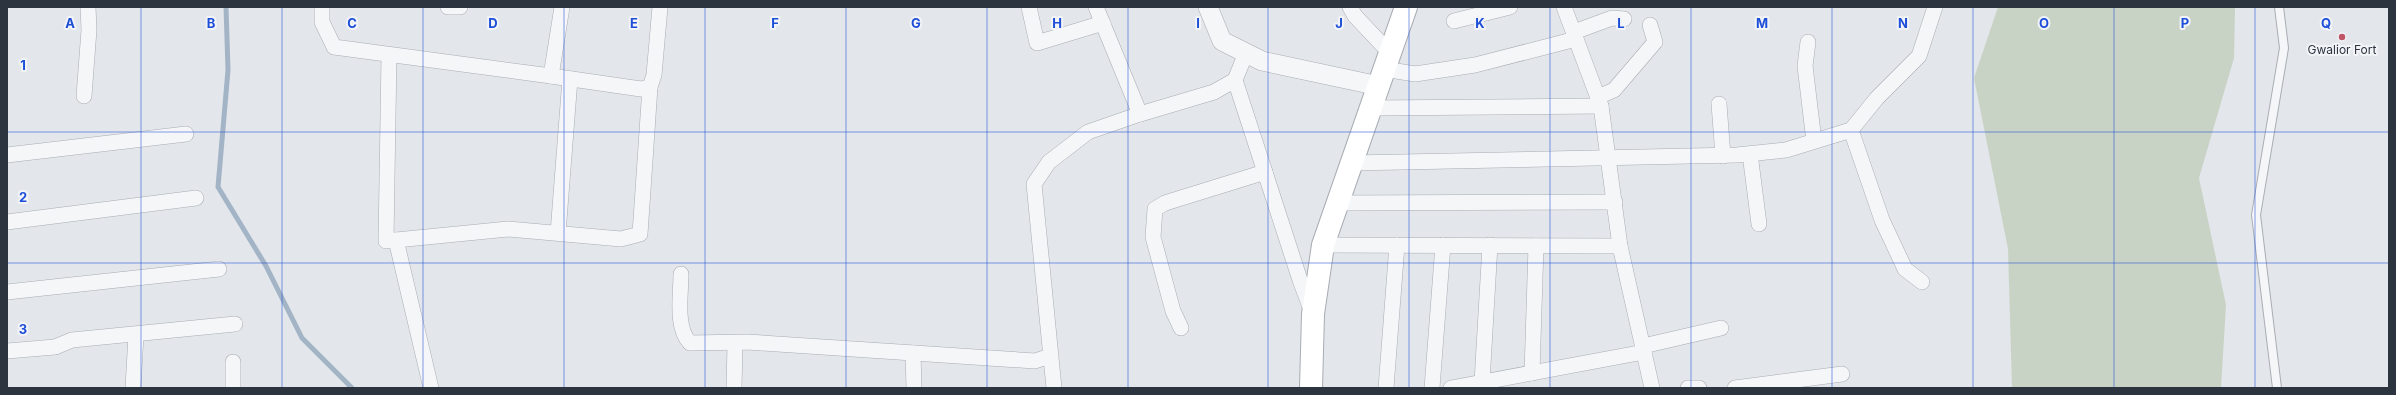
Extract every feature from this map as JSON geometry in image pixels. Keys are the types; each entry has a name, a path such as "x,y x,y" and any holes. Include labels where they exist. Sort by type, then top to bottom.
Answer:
{"main road":[{"path":"1311,388 1313,314 1323,245 1406,7"}],"street":[{"path":"84,96 89,30 88,7"},
{"path":"322,7 322,22 334,47 551,76 641,90 650,87"},
{"path":"448,7 460,7"},
{"path":"551,76 562,7"},
{"path":"389,55 386,241 508,228 621,239 640,234 650,87 654,75 660,7"},
{"path":"1029,7 1037,43 1102,23"},
{"path":"1096,7 1140,114"},
{"path":"1208,7 1222,41 1262,61 1384,69 1415,74 1475,65 1575,35 1612,18 1624,19"},
{"path":"1350,7 1384,69"},
{"path":"1454,21 1510,7"},
{"path":"1564,7 1599,101 1615,202 1620,246 1652,388"},
{"path":"1352,163 1723,156 1786,150 1851,130 1877,98 1919,56 1935,7"},
{"path":"1371,108 1599,101 1614,90 1655,42 1650,25"},
{"path":"1808,42 1805,66 1814,141"},
{"path":"1246,53 1236,80 1265,172 1313,314"},
{"path":"558,233 570,79"},
{"path":"1054,388 1034,184 1049,162 1088,132 1140,114 1214,92 1236,80"},
{"path":"1719,104 1723,156"},
{"path":"1851,130 1882,220 1905,269 1922,282"},
{"path":"7,155 186,134"},
{"path":"1750,154 1759,224"},
{"path":"1181,328 1173,311 1153,236 1155,209 1165,203 1265,172"},
{"path":"7,222 196,198"},
{"path":"1338,203 1615,202"},
{"path":"396,240 431,388"},
{"path":"1323,245 1620,246"},
{"path":"1386,388 1397,245"},
{"path":"1432,388 1443,245"},
{"path":"1482,382 1490,246"},
{"path":"1532,373 1536,246"},
{"path":"7,292 219,269"},
{"path":"680,274 681,324 684,337 690,343 736,343 1036,361 1050,356"},
{"path":"7,351 55,347 72,340 136,335 235,324"},
{"path":"1451,388 1532,373 1644,349 1721,328"},
{"path":"134,388 136,335"},
{"path":"734,388 736,343"},
{"path":"913,353 914,388"},
{"path":"233,362 234,388"},
{"path":"1735,388 1842,374"},
{"path":"1688,388 1699,388"}],"lane":[{"path":"2278,388 2256,215 2284,48 2279,7"}],"green space":[{"path":"1998,7 2235,7 2234,58 2199,178 2226,305 2221,388 2012,388 2008,249 1974,78"}],"waterway":[{"path":"226,7 228,70 218,187 266,266 302,338 352,388"}],"place":[{"name":"Gwalior Fort","path":"2342,37"}]}
